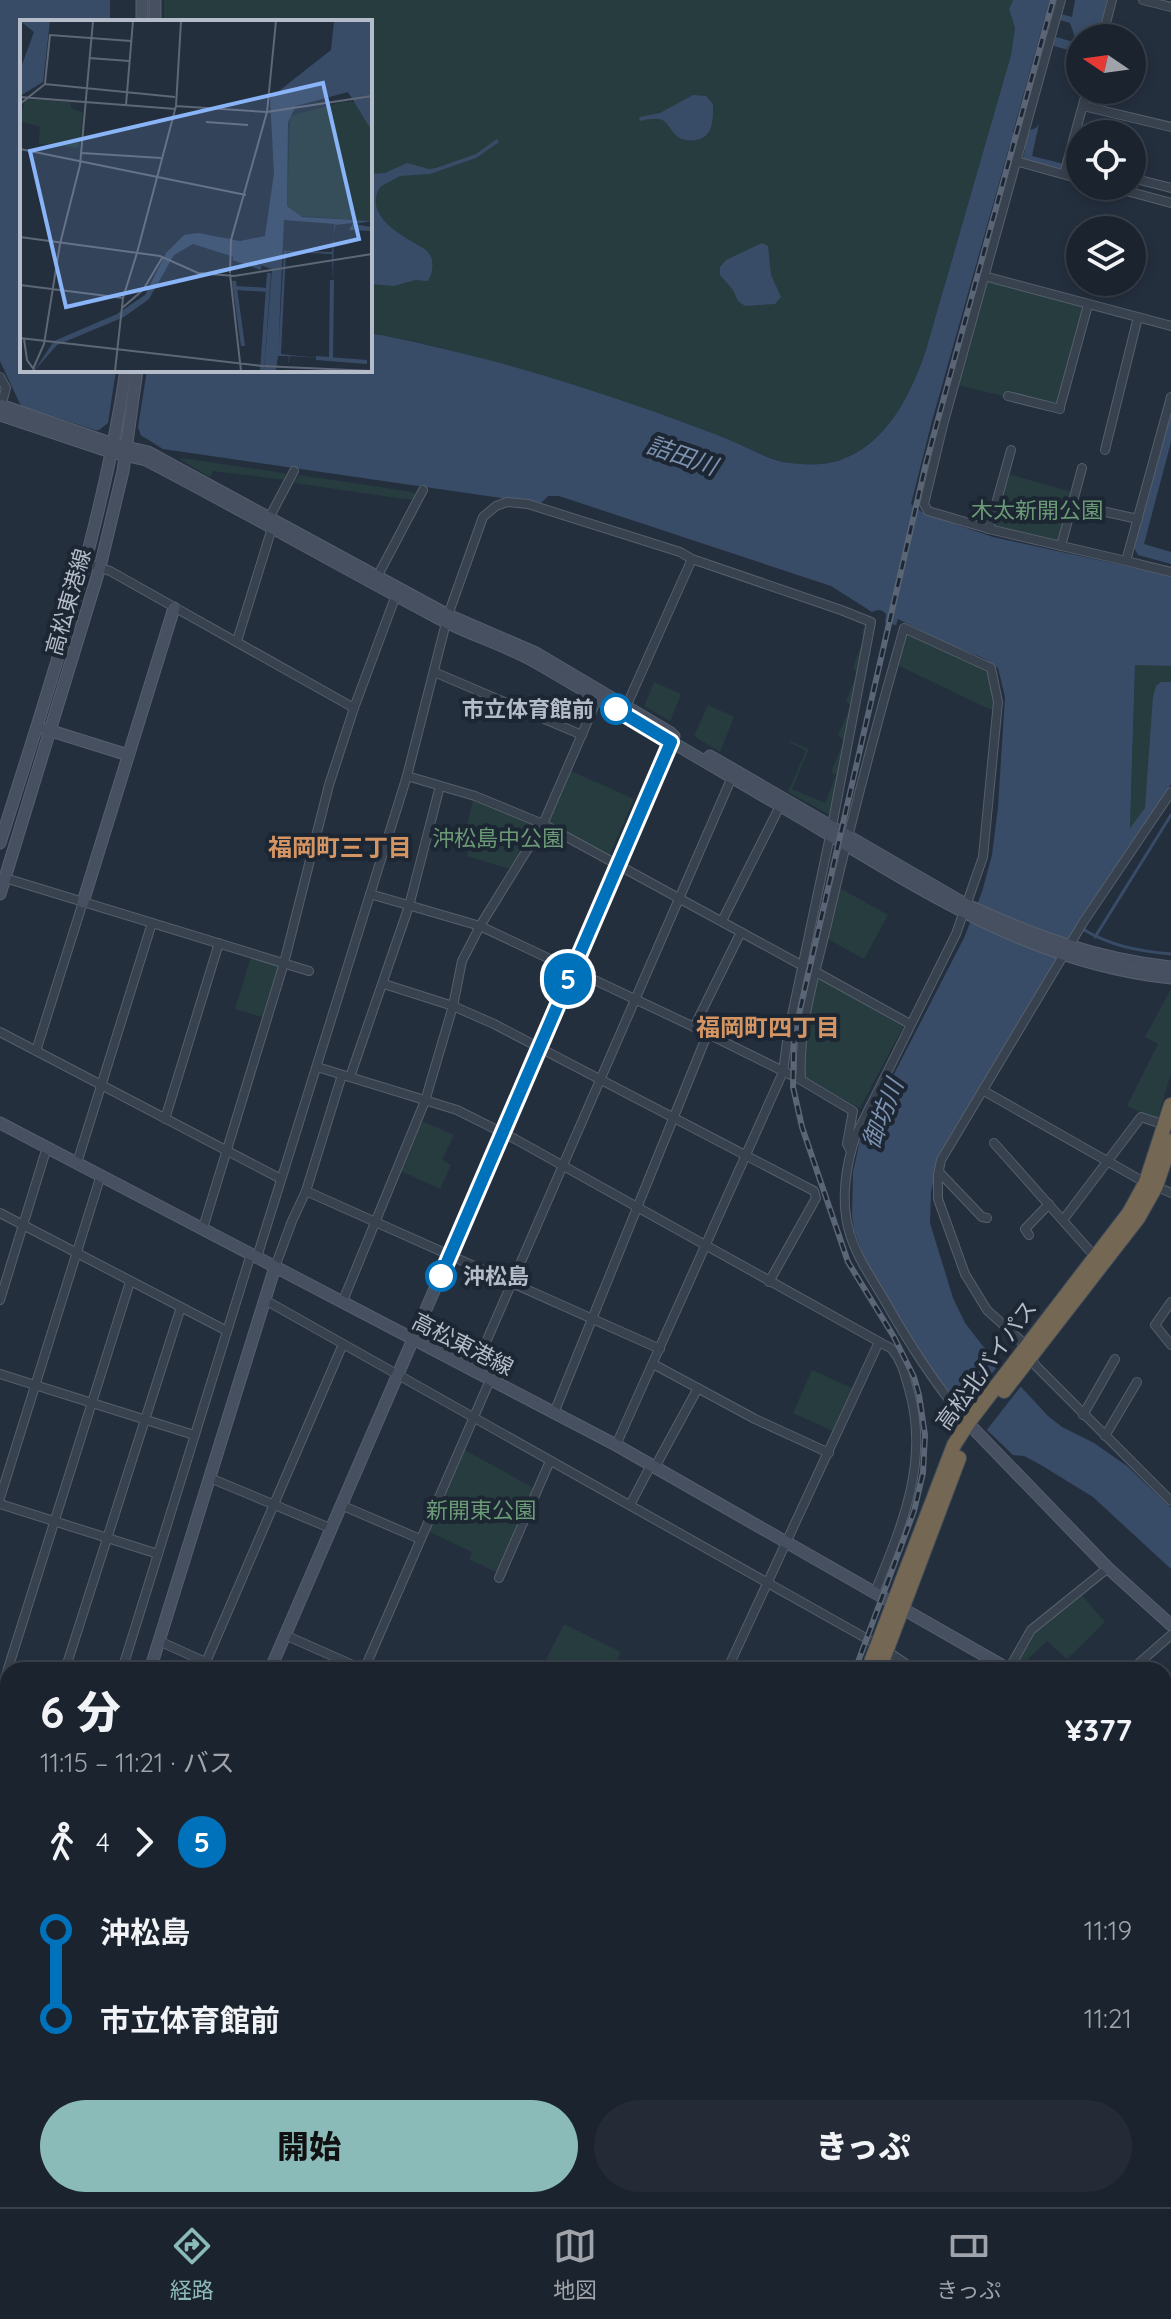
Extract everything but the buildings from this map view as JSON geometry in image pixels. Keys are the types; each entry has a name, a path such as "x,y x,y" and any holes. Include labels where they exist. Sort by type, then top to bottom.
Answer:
{"highway":[{"name":"高松北バイパス","path":"1151,1184 1171,1105"},
{"name":"高松北バイパス","path":"873,1662 899,1605 916,1527 949,1457 1011,1374 1138,1218 1171,1141"},
{"name":"高松北バイパス","path":"880,1662 882,1648"}],"street":[{"path":"1061,0 924,504 928,511 989,529 1171,572"},
{"path":"1106,24 1112,0"},
{"path":"1143,0 1171,7"},
{"path":"1079,120 1083,106 1171,127"},
{"path":"1016,161 1064,174 1066,165"},
{"path":"1146,182 1171,188"},
{"path":"1146,196 1171,203"},
{"path":"984,276 1171,326"},
{"path":"1008,396 1060,408 1088,305"},
{"path":"1105,450 1138,317"},
{"name":"高松東港線","path":"0,843 85,563 113,444 126,372"},
{"name":"高松東港線","path":"0,894 100,567 127,447 137,372"},
{"path":"0,377 6,388 0,409 148,452 269,523 447,618"},
{"path":"1126,561 1171,397"},
{"path":"989,529 1011,450"},
{"path":"1061,546 1082,468"},
{"path":"237,641 269,523 294,471"},
{"path":"376,580 423,490"},
{"path":"124,1662 227,1331 281,1179 407,776 447,618 483,517 496,506 507,502 542,508 680,552 692,559 871,622 783,1072 616,1445"},
{"path":"1088,508 1138,519"},
{"path":"625,710 692,559"},
{"path":"85,563 100,567 354,708"},
{"path":"376,580 396,595 536,653 599,695 968,910 1137,973 1171,978"},
{"path":"203,1228 284,963 329,785 396,595"},
{"path":"36,1051 174,608"},
{"path":"801,1080 802,1035 846,840 904,628 991,668 998,702 983,857 968,910 869,1108 851,1151 845,1205 853,1242 917,1357 973,1424 1108,1568 1171,1625"},
{"path":"434,672 582,735"},
{"path":"342,1303 425,1101 453,1006 462,961 543,824 599,695"},
{"path":"37,726 128,755"},
{"path":"672,738 780,806 831,831"},
{"path":"273,1662 672,738"},
{"path":"407,776 475,796 543,824 803,966"},
{"path":"473,1372 732,777"},
{"path":"152,1662 275,1267 384,984 409,906 440,786"},
{"path":"1171,792 1084,921 941,1160 938,1199 965,1274 987,1310 1083,1415 1171,1501"},
{"path":"722,921 780,806"},
{"path":"5,878 309,971"},
{"path":"370,894 480,926 801,1080 853,1111 847,1144 851,1151"},
{"path":"77,1163 152,923"},
{"path":"694,1027 741,932"},
{"path":"165,1119 219,943"},
{"path":"1068,948 1171,967"},
{"path":"816,972 910,1024"},
{"path":"384,984 453,1006 539,1047 814,1191 816,1195 769,1282"},
{"path":"0,1032 281,1179"},
{"path":"554,1413 707,1035"},
{"path":"317,1067 457,1110 895,1352 902,1366 916,1420 916,1527 875,1592"},
{"path":"984,1091 1109,1162 1171,1193"},
{"path":"1063,1220 1141,1117 1165,1125"},
{"name":"高松東港線","path":"0,1123 616,1445 996,1662"},
{"path":"994,1143 1089,1250"},
{"path":"0,1300 47,1147"},
{"path":"939,1172 982,1217 987,1218"},
{"path":"101,1175 0,1501 158,1554"},
{"path":"306,1191 660,1349"},
{"path":"1029,1235 1025,1229 1049,1204"},
{"path":"0,1213 227,1331"},
{"path":"12,1662 130,1282"},
{"path":"265,1300 769,1583 903,1662"},
{"path":"1171,1302 1155,1325 1171,1345"},
{"path":"68,1662 181,1307"},
{"path":"731,1662 879,1342"},
{"path":"159,1641 206,1662 343,1344"},
{"path":"1083,1415 1115,1359"},
{"path":"653,1364 755,1419 829,1453"},
{"path":"0,1374 194,1435"},
{"path":"367,1662 490,1380"},
{"path":"1105,1436 1137,1382"},
{"path":"630,1505 698,1388"},
{"path":"499,1578 550,1461"},
{"path":"210,1478 330,1528"},
{"path":"341,1505 420,1539"},
{"path":"1014,1662 1031,1630 1108,1568"},
{"path":"285,1635 346,1662"},
{"path":"1140,1662 1171,1635"}],"green space":[{"path":"164,0 1013,0 1009,9 1015,28 1011,55 926,350 913,384 894,416 870,443 838,461 808,465 769,457 663,415 482,359 372,334 372,20 164,20"},
{"path":"992,281 1085,306 1058,406 1004,392 1003,396 957,385 985,285"},
{"path":"182,458 284,473 287,476 286,480 213,471 210,477"},
{"name":"木太新開公園","path":"1008,474 1072,492 1058,544 994,528"},
{"path":"299,475 413,492 417,497 404,499 294,483"},
{"path":"865,625 868,627 831,812 828,814 788,792 806,751 789,742 809,749 792,789 825,803 836,775 831,772 844,741 838,735 851,705 846,702 857,673 853,667 864,638"},
{"path":"908,634 990,673 995,709 989,709 897,665 904,636"},
{"path":"1135,664 1171,666 1171,682 1161,682 1145,808 1130,830"},
{"path":"654,682 681,694 670,721 644,706"},
{"path":"708,705 734,717 720,752 694,736"},
{"path":"571,771 634,799 609,856 551,825 549,819"},
{"name":"沖松島中公園","path":"473,800 538,825 510,869 467,856 471,840 464,837"},
{"path":"838,887 888,915 864,959 826,938"},
{"path":"251,957 277,965 280,969 265,1018 235,1009"},
{"path":"817,978 904,1025 860,1108 804,1077 807,1024"},
{"path":"1171,989 1171,1073 1157,1120 1127,1106 1158,1044 1145,1037"},
{"path":"419,1120 454,1135 442,1160 451,1165 440,1189 399,1170"},
{"path":"812,1370 854,1389 835,1432 793,1413"},
{"name":"新開東公園","path":"463,1449 535,1489 496,1572 469,1559 472,1552 428,1531"},
{"path":"1080,1593 1105,1622 1067,1659 1047,1641 1025,1662 1020,1662 1016,1660 1033,1631"},
{"path":"563,1626 619,1651 616,1662 545,1662"}],"water":[{"path":"0,0 110,0 110,20 20,20 20,372 372,372 372,334 381,335 552,378 692,426 777,460 825,464 838,461 870,443 894,416 913,384 926,350 1011,55 1015,28 1009,9 1013,0 1050,0 1047,10 1054,12 1053,18 1045,17 1013,132 1028,136 1030,130 1039,124 1032,156 1066,164 1066,173 1022,161 1024,147 1010,144 911,504 925,514 993,537 1171,576 1171,666 1135,665 1130,828 1145,808 1153,697 1156,686 1161,682 1171,682 1171,784 1082,919 938,1161 931,1192 930,1223 953,1298 965,1323 982,1345 1048,1416 1127,1466 1171,1508 1171,1569 1093,1497 1024,1456 1013,1455 957,1401 924,1360 865,1259 854,1230 853,1172 860,1140 964,938 992,855 1005,697 998,668 898,619 896,625 885,623 886,614 883,611 872,612 831,586 559,496 548,496 541,503 163,449 142,436 95,430 21,406 0,361"},
{"path":"1075,0 1107,0 1101,24 1070,24 1060,20 1061,14 1072,17"},
{"path":"1056,37 1066,40 1066,49 1054,46"},
{"path":"693,95 706,96 713,104 711,126 702,138 684,140 662,120 639,119 660,113"},
{"path":"497,139 499,142 476,158 430,174 400,176 380,187 376,196 378,212 396,231 430,254 432,269 428,281 415,280 394,286 372,284 372,174 385,173 407,163 436,168 476,154"},
{"path":"762,243 768,246 771,275 781,297 775,304 745,306 720,275 720,267 726,260"},
{"path":"1171,411 1171,442 1144,544 1171,552 1171,564 1138,555 1134,548"}],"pier":[{"path":"116,372 147,372 138,427 143,441 95,433 108,423"},
{"path":"1000,1363 1022,1385 986,1431 964,1409"}],"waterway":[{"path":"1095,937 1171,815"},
{"path":"1081,928 1124,947 1171,954"}],"railway":[{"path":"858,1662 914,1511 923,1473 925,1435 914,1377 894,1337 848,1262 802,1127 793,1087 794,1036 926,463 1053,0"}],"bus line":[{"name":"5","path":"441,1276 671,742 616,709"}],"place":[{"name":"市立体育館前","path":"616,709"},
{"name":"沖松島","path":"441,1276"}],"district":[{"name":"福岡町三丁目","path":"340,848"},
{"name":"福岡町四丁目","path":"768,1028"}],"water label":[{"name":"詰田川","path":"682,456"},
{"name":"御坊川","path":"883,1114"}]}
